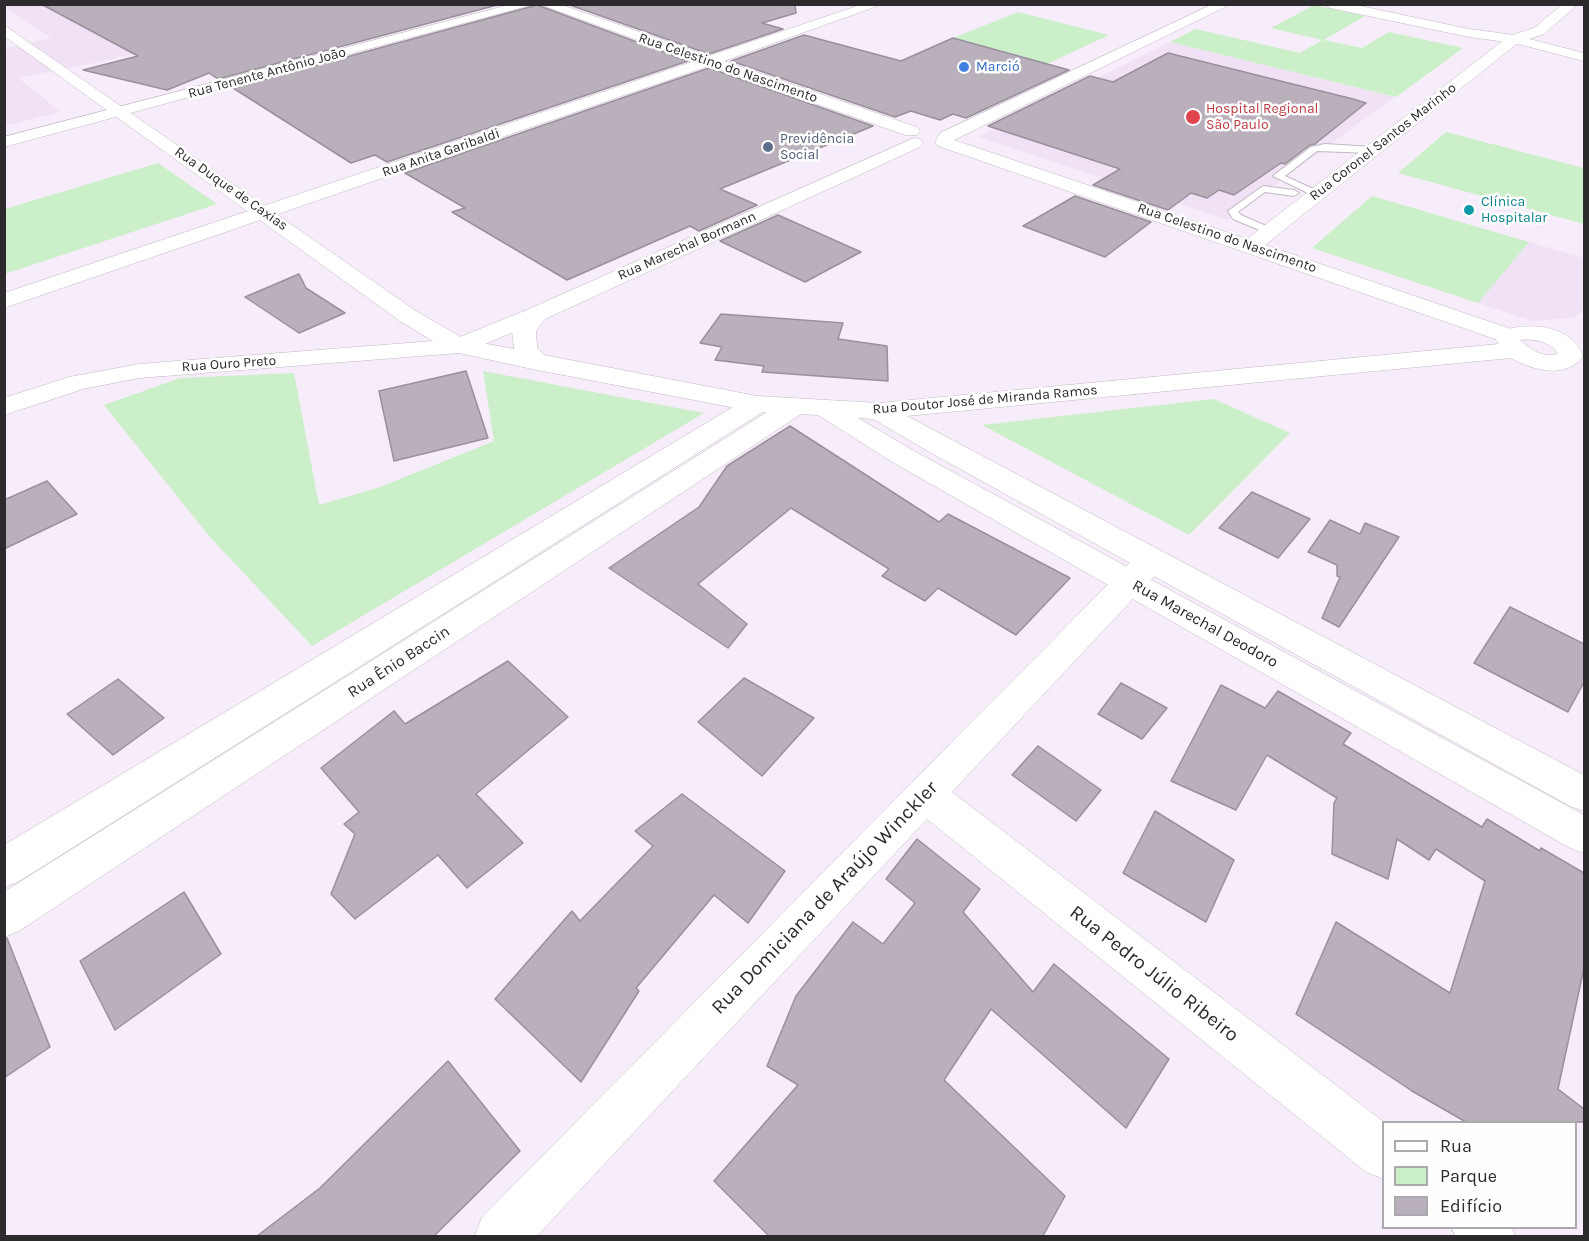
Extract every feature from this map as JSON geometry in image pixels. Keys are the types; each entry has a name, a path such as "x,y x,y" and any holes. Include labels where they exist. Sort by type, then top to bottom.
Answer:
{"street":[{"name":"Rua Tenente Antônio João","path":"427,28 508,4"},
{"name":"Rua Tenente Antônio João","path":"4,134 118,108 529,4"},
{"name":"Rua Celestino do Nascimento","path":"545,4 704,58 913,137"},
{"name":"Rua Anita Garibaldi","path":"4,301 80,268 790,30 846,9 878,4"},
{"path":"1360,4 1469,33 1584,50"},
{"path":"1551,4 1570,6"},
{"path":"1340,5 1418,19"},
{"name":"Rua Coronel Santos Marinho","path":"1251,246 1514,39 1539,31 1570,6"},
{"path":"913,137 927,145 993,100 1151,26 1207,7"},
{"path":"943,134 1012,105 1170,31 1207,7"},
{"name":"Rua Coronel Santos Marinho","path":"1514,39 1517,27 1524,21"},
{"path":"1151,26 1170,31"},
{"name":"Rua Duque de Caxias","path":"8,35 118,108 408,316 459,346"},
{"path":"1514,39 1584,57"},
{"path":"1079,59 1099,65"},
{"path":"993,100 1012,105"},
{"name":"Rua Tenente Antônio João","path":"4,142 118,108"},
{"name":"Rua Celestino do Nascimento","path":"943,134 1512,343"},
{"name":"Rua Marechal Bormann","path":"459,346 537,314 913,137"},
{"name":"Rua Anita Garibaldi","path":"4,285 80,268"},
{"path":"537,314 524,331 525,348 537,363"},
{"path":"356,354 383,343 398,331 408,316"},
{"name":"Rua Doutor José de Miranda Ramos","path":"459,346 757,404 826,410 879,411 1512,343 1521,332 1541,334 1577,352"},
{"name":"Rua Ouro Preto","path":"4,407 78,382 139,371 459,346"},
{"name":"Rua Ênio Baccin","path":"572,535 757,404"},
{"name":"Rua Ênio Baccin","path":"4,916 163,792 572,535 792,408"},
{"name":"Rua Marechal Deodoro","path":"826,410 904,457 1140,571"},
{"name":"Rua Marechal Deodoro","path":"879,411 1140,571 1420,725 1584,835"},
{"name":"Rua Domiciana de Araújo Winckler","path":"501,1236 1140,571"},
{"name":"Rua Marechal Deodoro","path":"1420,725 1584,795"},
{"name":"Rua Ênio Baccin","path":"4,868 163,792"},
{"name":"Rua Pedro Júlio Ribeiro","path":"926,794 1382,1153"}],"lane":[{"path":"1315,195 1278,176 1314,149 1324,147 1372,150"},
{"path":"1269,231 1237,217 1233,211 1263,189 1273,188 1315,195"}],"shaded area":[{"path":"5,5 341,5 99,62 18,78 61,112 5,126 4,49 51,38"},
{"name":"Hospital Regional São Paulo","path":"1170,42 1394,97 1228,220 979,137"},
{"path":"1529,242 1584,258 1584,311 1572,318 1533,321 1478,303"}],"green space":[{"path":"1314,5 1365,16 1324,40 1362,48 1389,32 1463,48 1396,97 1170,42 1196,29 1300,53 1322,40 1271,28"},
{"path":"1018,12 1109,35 1047,64 953,38"},
{"path":"1446,132 1584,168 1584,224 1398,173"},
{"path":"158,163 217,204 5,274 5,209"},
{"path":"1372,196 1529,242 1478,303 1312,248"},
{"path":"483,371 704,413 312,646 209,536 104,405 180,378 294,373 319,505 380,487 494,441"},
{"path":"1214,399 1290,433 1189,535 982,425"}],"building":[{"path":"41,4 501,4 218,79 209,73 167,90 83,70 138,56"},
{"path":"567,4 795,4 796,13 762,23 783,29 709,54"},
{"path":"537,5 688,61 387,162 375,155 351,163 233,88"},
{"path":"804,35 901,61 953,38 1069,70 966,118 953,114 940,120 911,111 895,117 731,61"},
{"name":"Hospital Regional São Paulo","path":"1168,53 1366,103 1315,144 1310,145 1285,164 1281,163 1234,195 1219,190 1207,198 1191,193 1168,210 1093,185 1120,169 988,126 1090,76 1113,82"},
{"path":"709,68 873,126 720,189 757,205 699,231 690,226 567,280 452,212 465,208 405,173"},
{"path":"1075,196 1151,222 1105,257 1023,226"},
{"path":"778,215 861,252 805,282 720,241"},
{"path":"299,274 306,288 345,313 299,333 245,297"},
{"path":"721,314 843,323 838,339 887,346 888,381 762,372 764,366 715,360 722,347 700,343"},
{"path":"466,371 488,438 394,461 379,391"},
{"path":"790,426 939,522 948,514 1070,578 1016,635 938,588 925,601 882,576 889,569 791,508 698,584 747,624 728,648 609,568 699,507 727,466"},
{"path":"47,481 77,514 4,549 4,500"},
{"path":"1252,492 1310,519 1278,558 1219,528"},
{"path":"1330,520 1360,534 1365,523 1399,537 1339,627 1322,618 1340,577 1337,576 1337,565 1308,552"},
{"path":"1510,607 1584,644 1584,682 1568,712 1474,663"},
{"path":"508,661 568,717 476,794 523,843 467,888 438,855 355,919 331,894 355,834 344,824 359,812 321,768 394,711 405,724"},
{"path":"744,678 814,718 762,776 698,722"},
{"path":"118,679 164,718 113,755 67,714"},
{"path":"1121,683 1167,708 1142,739 1098,714"},
{"path":"1221,685 1265,708 1278,691 1351,733 1343,744 1482,827 1487,819 1540,851 1541,848 1584,873 1584,968 1558,1089 1584,1109 1584,1122 1464,1121 1412,1091 1296,1014 1336,922 1450,993 1485,881 1436,849 1429,860 1397,839 1388,879 1332,854 1334,803 1337,798 1267,755 1236,810 1171,781"},
{"path":"1038,746 1101,790 1076,821 1012,775"},
{"path":"682,794 785,871 748,923 714,895 636,988 639,991 581,1082 495,999 572,911 580,921 653,846 635,831"},
{"path":"1155,811 1234,860 1206,922 1123,873"},
{"path":"917,839 980,889 963,912 1033,992 1054,964 1169,1059 1126,1128 991,1009 944,1080 1065,1196 1043,1236 769,1236 714,1181 798,1085 767,1066 796,996 853,922 883,944 915,903 886,879"},
{"path":"184,892 221,954 115,1030 80,961"},
{"path":"7,938 50,1047 4,1078 4,939"},
{"path":"448,1061 520,1151 434,1236 257,1236 320,1188"}],"place":[{"name":"Marció","path":"964,67"},
{"name":"Hospital Regional São Paulo","path":"1193,117"},
{"name":"Previdência Social","path":"768,147"},
{"name":"Clínica Hospitalar","path":"1469,210"}]}
